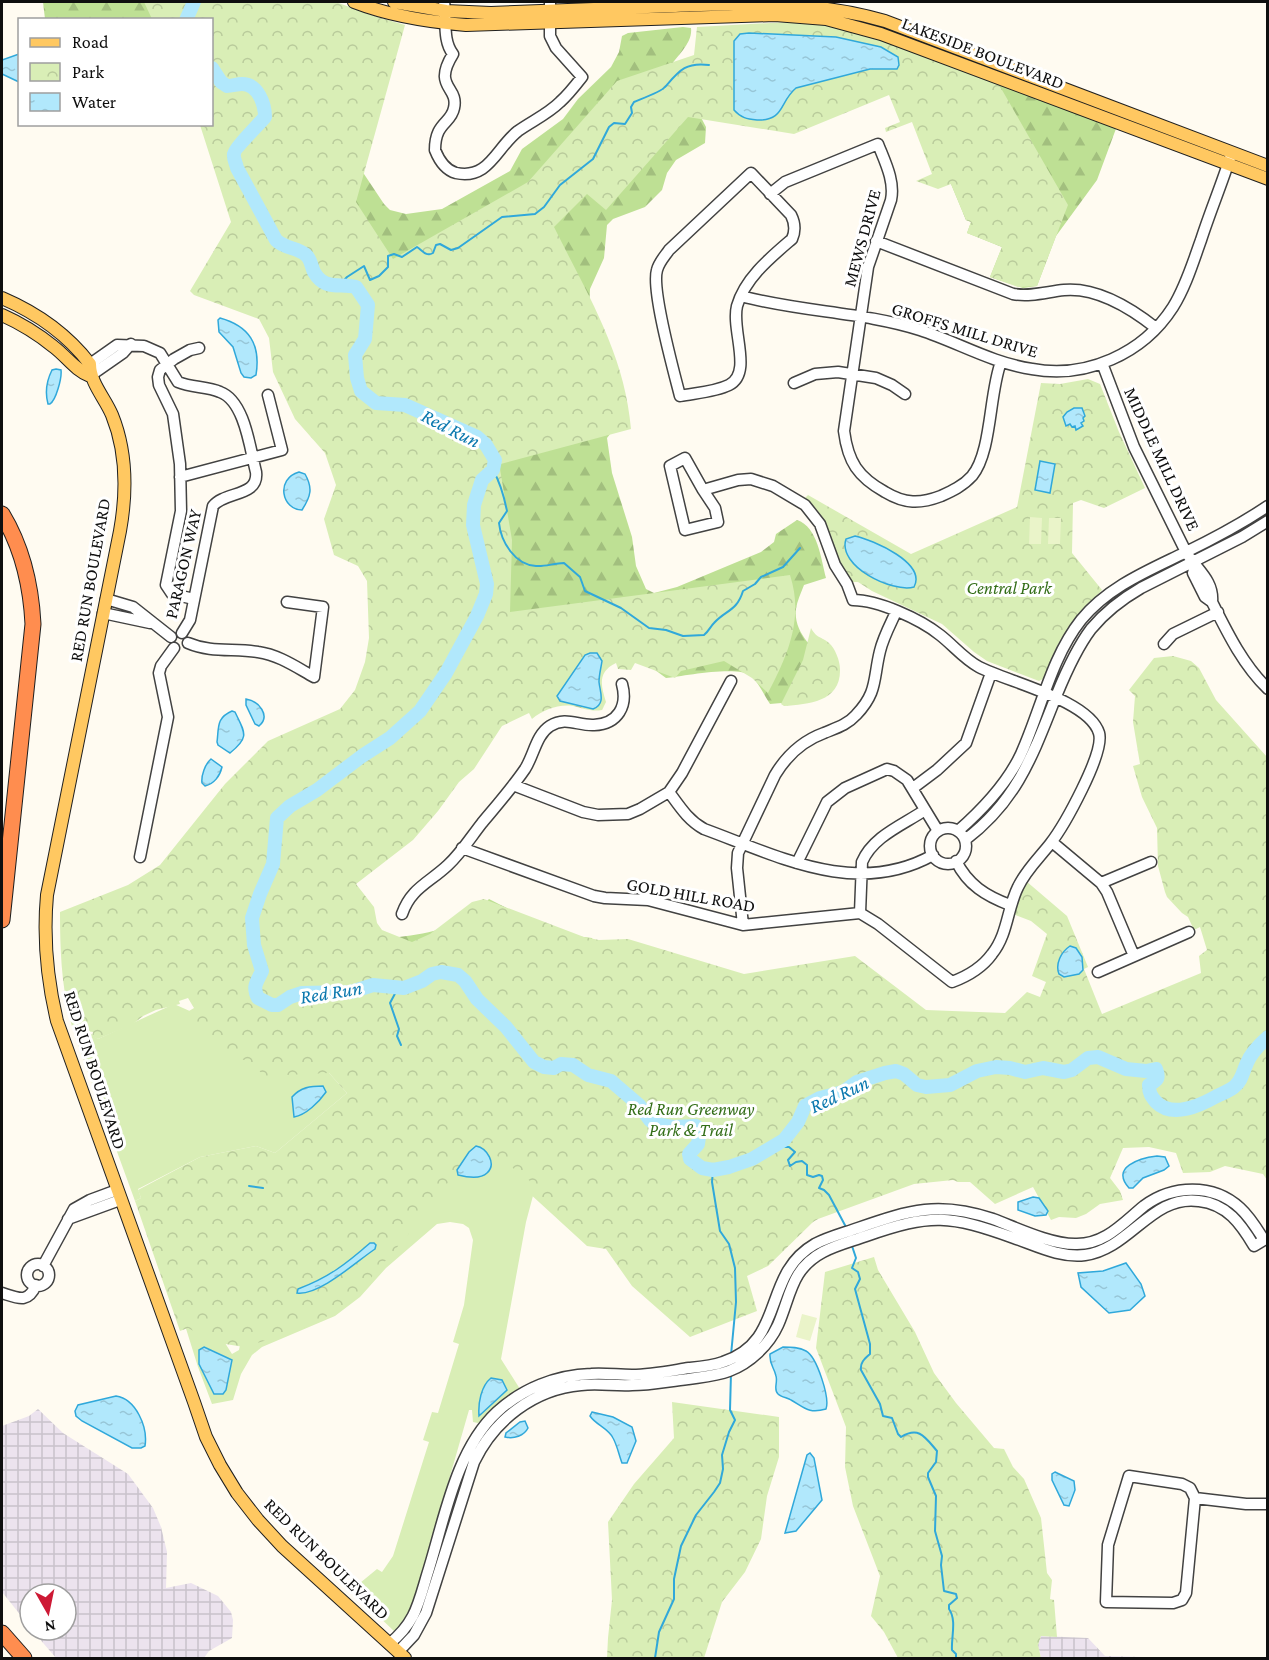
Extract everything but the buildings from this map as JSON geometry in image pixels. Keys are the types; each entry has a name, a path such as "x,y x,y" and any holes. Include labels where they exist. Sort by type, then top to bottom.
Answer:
{"highway":[{"path":"2,514 13,534 24,564 31,596 33,624 2,920"},
{"path":"2,1633 24,1659"},
{"path":"2,1645 14,1659"}],"main road":[{"name":"LAKESIDE BOULEVARD","path":"354,2 388,13 799,7 857,12 885,21 1230,158 1268,179"},
{"name":"LAKESIDE BOULEVARD","path":"394,2 445,12"},
{"name":"LAKESIDE BOULEVARD","path":"1230,158 1268,166"},
{"name":"RED RUN BOULEVARD","path":"2,298 34,314 76,347 90,370 116,425 125,475 123,512 49,884 45,944 48,980 57,1021 201,1421 228,1479 274,1537 397,1651"},
{"name":"RED RUN BOULEVARD","path":"2,315 60,351 79,372 90,370"}],"street":[{"path":"445,12 446,41 453,54 444,75 454,107 452,113 439,128 435,150 446,168 452,172 467,174 486,167 510,138 561,101 582,77 556,48 550,36 550,12"},
{"name":"MEWS DRIVE","path":"770,194 785,182 878,144 891,179 893,192 868,267 860,318"},
{"name":"GROFFS MILL DRIVE","path":"741,296 765,303 920,330 1001,362 1031,369 1049,371 1084,368 1102,363 1135,347 1156,328 1174,306 1230,158"},
{"path":"751,173 791,215 795,232 792,239 747,285 741,296 735,325 742,361 740,374 730,385 680,396 657,296 656,272 669,250 751,173"},
{"path":"876,241 1013,294 1030,295 1082,290 1133,310 1156,328"},
{"path":"860,318 844,430 854,465 869,483 895,499 917,503 927,501 958,487 972,475 982,456 996,375 1001,362"},
{"name":"PARAGON WAY","path":"90,370 123,353 131,344 155,350 178,382 221,392 233,400 240,412 257,477 254,485 245,491 221,498 211,510 185,638"},
{"path":"194,599 172,594 166,585 181,511 180,477 179,453 172,414 158,381 158,373 184,353 199,348"},
{"name":"MIDDLE MILL DRIVE","path":"1102,363 1134,447 1186,552 1194,565 1202,571 1213,593 1212,602 1250,670 1268,689"},
{"path":"794,383 826,372 885,381 905,394"},
{"path":"180,477 282,450 268,395"},
{"path":"685,458 702,490 715,508 718,522 685,530 670,466 685,458"},
{"path":"702,490 738,480 751,479 773,486 805,505 820,524 835,565 847,584 853,600 873,602 929,627 967,659 991,672 1051,695 1089,718 1099,732 1101,742 1084,784 1052,842 1026,873 1010,905 1000,943 992,955 974,971 952,982 878,924 860,913 862,862 865,855 877,841 925,810"},
{"path":"1051,695 1071,637 1093,608 1119,586 1235,526 1268,506"},
{"path":"961,836 1012,771 1051,695 1091,630 1102,617 1141,588 1194,565 1268,521"},
{"path":"106,599 132,607 172,643 182,649 185,638"},
{"path":"140,857 168,717 168,707 159,682 159,671 176,633 209,650 252,651 268,654 283,659 314,677 323,607 287,602"},
{"path":"743,925 736,860 742,843 788,756 809,740 848,723 870,698 877,675 880,650 896,612"},
{"path":"1164,644 1173,634 1218,612"},
{"path":"104,613 150,623"},
{"path":"913,788 937,770 966,743 991,672"},
{"path":"513,785 583,812 598,815 628,814 640,809 669,792 682,773 731,681"},
{"path":"402,914 410,896 446,867 513,785 526,768 544,732 550,726 565,720 596,725 614,719 623,707 622,684"},
{"path":"797,863 827,802 835,794 887,769 902,774 913,788 938,831"},
{"path":"669,792 694,823 704,829 797,863 862,875 899,869 933,855"},
{"path":"948,828 961,836 965,852 956,861 942,862 933,855 930,847 931,841 938,831 948,828"},
{"path":"1052,842 1101,883 1134,956"},
{"name":"GOLD HILL ROAD","path":"462,848 594,896 648,900 743,925 860,913"},
{"path":"956,861 962,872 979,889 992,898 1010,905"},
{"path":"1101,883 1151,861"},
{"path":"1098,972 1189,932"},
{"path":"397,1651 402,1633 417,1608 463,1458 482,1428 499,1410 531,1388 566,1377 592,1374 729,1371 749,1354 766,1344 776,1330 797,1276 829,1243 864,1231 906,1212 946,1208 975,1213 1061,1243 1085,1244 1106,1237 1144,1206 1164,1195 1187,1189 1223,1196 1248,1217 1264,1240 1254,1246 1240,1223 1227,1212 1210,1203 1188,1200 1168,1205 1150,1216 1119,1242 1109,1248 1086,1255 1058,1253 972,1223 946,1219 908,1222 864,1231"},
{"path":"43,1266 68,1219 119,1195"},
{"path":"33,1266 43,1266 48,1270 48,1277 43,1284 36,1285 29,1280 28,1271 33,1266"},
{"path":"2,1293 24,1298 31,1295 36,1285"},
{"path":"1130,1476 1182,1484 1190,1488 1195,1498 1186,1593 1182,1600 1173,1604 1106,1602 1108,1545 1130,1476"},
{"path":"1195,1498 1245,1504 1268,1504"}],"shaded area":[{"path":"38,1409 63,1433 128,1474 153,1508 161,1527 167,1552 166,1588 191,1583 218,1596 231,1612 232,1638 209,1651 204,1658 56,1658 42,1642 78,1642 78,1582 18,1582 18,1612 2,1592 2,1426 29,1416"},
{"path":"1041,1636 1088,1638 1105,1656 1183,1658 1041,1658 1038,1645"}],"green space":[{"path":"43,2 189,2 181,18 45,18"},
{"name":"Red Run Greenway Park & Trail","path":"144,2 336,2 405,25 356,202 393,259 528,182 617,81 694,55 697,27 789,22 824,25 855,31 998,83 1068,205 1037,286 1018,287 990,277 1002,247 967,233 971,222 966,220 951,184 938,189 916,181 932,174 912,122 886,132 885,128 900,122 889,95 794,134 688,117 606,210 587,194 554,227 613,350 621,375 631,429 497,465 500,469 512,540 510,612 790,575 795,606 792,636 782,665 768,693 752,678 724,661 681,671 675,678 635,663 631,670 618,669 616,663 603,675 602,685 606,702 602,710 562,706 546,710 532,719 529,713 502,726 474,769 459,782 413,840 356,884 374,907 377,923 382,930 412,942 430,934 472,902 484,899 584,937 599,940 628,939 744,974 855,956 926,1010 1005,1013 1027,992 1040,997 1046,982 1032,976 1047,934 1031,921 1013,914 1026,881 1067,916 1088,967 1084,969 1102,1014 1201,973 1199,956 1207,950 1200,927 1194,930 1188,917 1167,897 1158,866 1157,828 1142,797 1133,766 1140,764 1133,722 1135,696 1129,690 1154,658 1173,656 1191,661 1199,668 1216,700 1267,757 1267,1180 1263,1174 1225,1166 1210,1172 1183,1173 1176,1153 1149,1147 1123,1148 1110,1178 1120,1191 1123,1200 1100,1204 1076,1218 1059,1217 1051,1220 1033,1187 995,1204 970,1182 953,1180 914,1184 813,1222 768,1266 747,1276 757,1311 690,1337 632,1286 606,1249 587,1246 528,1192 530,1181 497,1156 483,1149 469,1153 428,1211 346,1307 297,1331 244,1347 213,1342 188,1328 180,1331 135,1201 141,1198 138,1190 200,1157 256,1146 275,1153 347,1093 329,1073 264,1076 253,1064 223,1051 205,1035 202,1037 189,1011 194,1008 188,998 179,1001 180,1004 156,1010 133,1024 98,1039 92,1036 93,1032 87,1031 77,1042 68,1010 63,978 60,912 128,885 160,865 225,784 268,741 340,709 355,690 365,662 369,638 367,581 358,566 334,555 324,519 336,485 325,453 295,419 273,372 269,338 259,319 194,295 190,291 231,222 200,126 213,126 213,18 152,18"},
{"path":"330,2 360,168 390,210 406,214 442,209 510,171 522,149 563,119 578,99 611,67 619,52 622,36 628,33 691,28 690,39 669,68 695,106 706,127 705,143 676,160 667,173 662,190 645,207 613,219 607,225 604,258 590,289 589,314 621,420 607,438 612,473 632,537 636,566 646,589 654,593 677,587 761,552 774,542 776,534 797,520 810,529 818,545 826,578 804,585 797,603 796,617 801,633 828,665 793,702 770,704 756,682 745,673 723,671 666,678 629,651 585,637 354,881 382,939 417,935 451,925 472,914 489,899 558,934 592,938 598,953 305,989 421,727 213,18 211,18"},
{"path":"955,69 1117,126 1097,180 1056,236 1037,286 1023,288 990,277 1002,247 967,233 971,222 966,220 951,184"},
{"name":"Central Park","path":"1088,379 1100,384 1145,488 1104,508 1081,500 1073,503 1072,553 1102,590 1069,626 1057,646 1043,679 1039,681 987,661 942,624 858,582 853,582 845,572 823,518 805,498 808,495 911,554 1017,507 1041,383 1060,384"},
{"path":"1030,517 1042,518 1041,544 1029,544"},
{"path":"1049,518 1061,518 1060,544 1048,544"},
{"path":"811,628 835,651 840,666 839,680 829,695 822,699 784,706 781,704 803,660"},
{"path":"174,1004 329,1073 347,1093 275,1153 256,1146 200,1157 138,1189 141,1198 135,1201 77,1042 87,1031 98,1039"},
{"path":"448,1138 522,1154 534,1192 526,1222 501,1359 520,1389 478,1423 473,1422 472,1410 469,1410 411,1612 395,1632 354,1593 360,1583 377,1569 382,1572 393,1556 429,1442 423,1440 432,1412 438,1413 459,1344 453,1342 464,1305 473,1240 469,1228 463,1224 450,1222 437,1224 386,1268 360,1297 335,1316 262,1347 252,1355 241,1374 233,1400 212,1404 178,1303 225,1343 232,1354 239,1350 240,1345","holes":["212,1350 232,1360 226,1390"]},
{"path":"874,1257 878,1270 915,1332 934,1373 994,1448 1004,1449 1013,1467 1024,1479 1041,1518 1047,1573 1052,1580 1050,1599 1054,1600 1057,1637 1041,1636 1038,1645 1041,1658 898,1658 884,1632 871,1616 880,1576 853,1506 845,1467 846,1427 816,1348 825,1272"},
{"path":"802,1314 817,1318 810,1341 796,1337"},
{"path":"672,1402 779,1417 779,1457 767,1496 761,1539 745,1572 722,1602 704,1658 607,1658 612,1600 608,1522 634,1484 674,1438"}],"water":[{"path":"740,34 836,37 881,47 898,57 899,65 897,69 870,69 796,88 781,110 773,117 747,119 734,110 734,41"},
{"path":"18,55 18,82 2,74 2,60"},
{"path":"220,318 239,326 251,338 257,354 257,364 256,375 251,378 244,377 241,373 233,347 219,332 218,320"},
{"path":"52,370 61,370 60,383 54,398 48,404 48,382"},
{"path":"1074,408 1082,408 1085,416 1081,423 1083,426 1076,430 1075,426 1072,427 1070,424 1066,426 1063,417"},
{"path":"1040,461 1055,464 1050,493 1035,490"},
{"path":"299,472 305,474 310,488 302,510 290,505 284,494 287,481"},
{"path":"855,536 874,542 906,561 913,569 916,578 914,587 904,588 880,582 858,568 845,549 846,539"},
{"path":"597,653 602,661 599,679 600,704 593,709 560,701 557,696 585,655"},
{"path":"246,699 259,706 264,714 259,726 255,724 246,705"},
{"path":"232,711 235,712 244,734 241,743 230,753 217,742 221,720"},
{"path":"211,759 222,767 216,779 205,786 202,783 203,774"},
{"path":"1070,946 1076,948 1082,957 1083,970 1079,974 1064,977 1059,974 1058,962"},
{"path":"323,1086 326,1092 320,1100 308,1111 294,1117 292,1097 306,1088"},
{"path":"476,1146 487,1153 491,1161 490,1169 484,1175 477,1177 458,1175 457,1170"},
{"path":"1157,1156 1165,1157 1169,1166 1143,1178 1133,1188 1129,1188 1124,1181 1125,1169 1136,1161"},
{"path":"1033,1197 1039,1198 1048,1211 1046,1215 1035,1216 1018,1210 1018,1202"},
{"path":"370,1243 376,1245 375,1249 338,1277 316,1289 297,1293 298,1289 336,1270"},
{"path":"1126,1263 1141,1284 1145,1296 1130,1310 1109,1313 1081,1287 1078,1273 1103,1271"},
{"path":"204,1347 232,1360 226,1390 223,1394 214,1394 199,1364 199,1350"},
{"path":"783,1347 801,1349 810,1355 824,1387 826,1409 815,1411 807,1409 777,1392 770,1354"},
{"path":"491,1378 502,1380 507,1390 479,1416 481,1395"},
{"path":"116,1396 123,1398 135,1408 145,1431 145,1446 132,1448 76,1416 75,1411 78,1405"},
{"path":"592,1412 613,1417 632,1427 636,1441 627,1463 622,1463 613,1438 590,1416"},
{"path":"525,1421 528,1428 524,1433 515,1437 505,1437 506,1433 520,1422"},
{"path":"810,1453 814,1458 822,1500 796,1531 785,1533 807,1455"},
{"path":"1055,1472 1074,1481 1075,1490 1069,1506 1064,1505 1052,1480 1052,1474"}],"waterway":[{"name":"Red Run","path":"187,18 194,2"},
{"path":"338,287 347,277 364,266 370,280 379,276 388,267 388,256 394,254 402,257 417,247 431,254 436,245 440,244 451,250 458,248 502,217 535,214 544,207 560,185 593,159 609,127 614,123 625,124 632,113 631,107 634,102 663,89 674,76 688,66 709,65"},
{"name":"Red Run","path":"213,70 221,82 227,86 240,84 252,87 260,96 264,106 265,117 238,147 234,157 237,168 276,240 306,255 314,272 323,282 356,287 368,305 365,339 355,355 357,378 361,391 376,403 405,405 477,437 486,445 495,460 493,470 482,480 474,505 473,525 487,584 486,594 477,616 446,673 420,711 390,738 317,790 290,806 277,818 273,864 252,918 254,945 262,971 255,987 258,998 272,1005 278,1005 302,993 351,992 373,985 404,988 432,974 441,972 458,975 477,999 506,1027 534,1062 544,1067 554,1068 561,1064 573,1065 588,1075 611,1081 639,1105 655,1124 673,1127 696,1126 700,1130 698,1144 689,1154 690,1159 702,1168 713,1170 752,1159 784,1140 798,1122 805,1106 820,1098 843,1092 857,1082 885,1073 896,1071 904,1074 917,1085 926,1087 950,1085 977,1071 996,1067 1025,1072 1043,1068 1064,1072 1072,1070 1088,1058 1098,1057 1126,1069 1146,1071 1156,1069 1157,1079 1149,1085 1152,1096 1163,1107 1179,1110 1203,1103 1237,1085 1251,1056 1268,1037"},
{"path":"493,470 502,490 507,511 499,523 500,530 510,551 528,565 543,566 564,563 580,577 585,591 621,608 649,628 666,630 683,636 704,635 718,619 738,603 743,591 755,584 761,577 783,567 800,548"},
{"path":"398,988 390,1003 399,1029 397,1036 401,1045"},
{"path":"780,1143 782,1147 789,1147 795,1152 788,1160 790,1166 802,1161 807,1165 807,1175 822,1176 823,1180 819,1188 829,1195 847,1229"},
{"path":"713,1170 712,1182 720,1231 729,1244 735,1268 736,1302 731,1355"},
{"path":"249,1186 263,1188"},
{"path":"851,1243 856,1258 852,1268 858,1272 860,1279 855,1289 870,1344 870,1354 863,1361 861,1370 880,1404 883,1416 892,1418 898,1434 901,1437 917,1433 929,1441 937,1451 936,1462 928,1473 928,1477 936,1496 935,1531 942,1556 944,1591 956,1594 957,1598 949,1605 953,1624 952,1650 956,1658"},
{"path":"655,1658 659,1632 674,1599 674,1579 681,1546 696,1515 720,1483 723,1469 722,1455 735,1420 730,1410 731,1373"}]}
